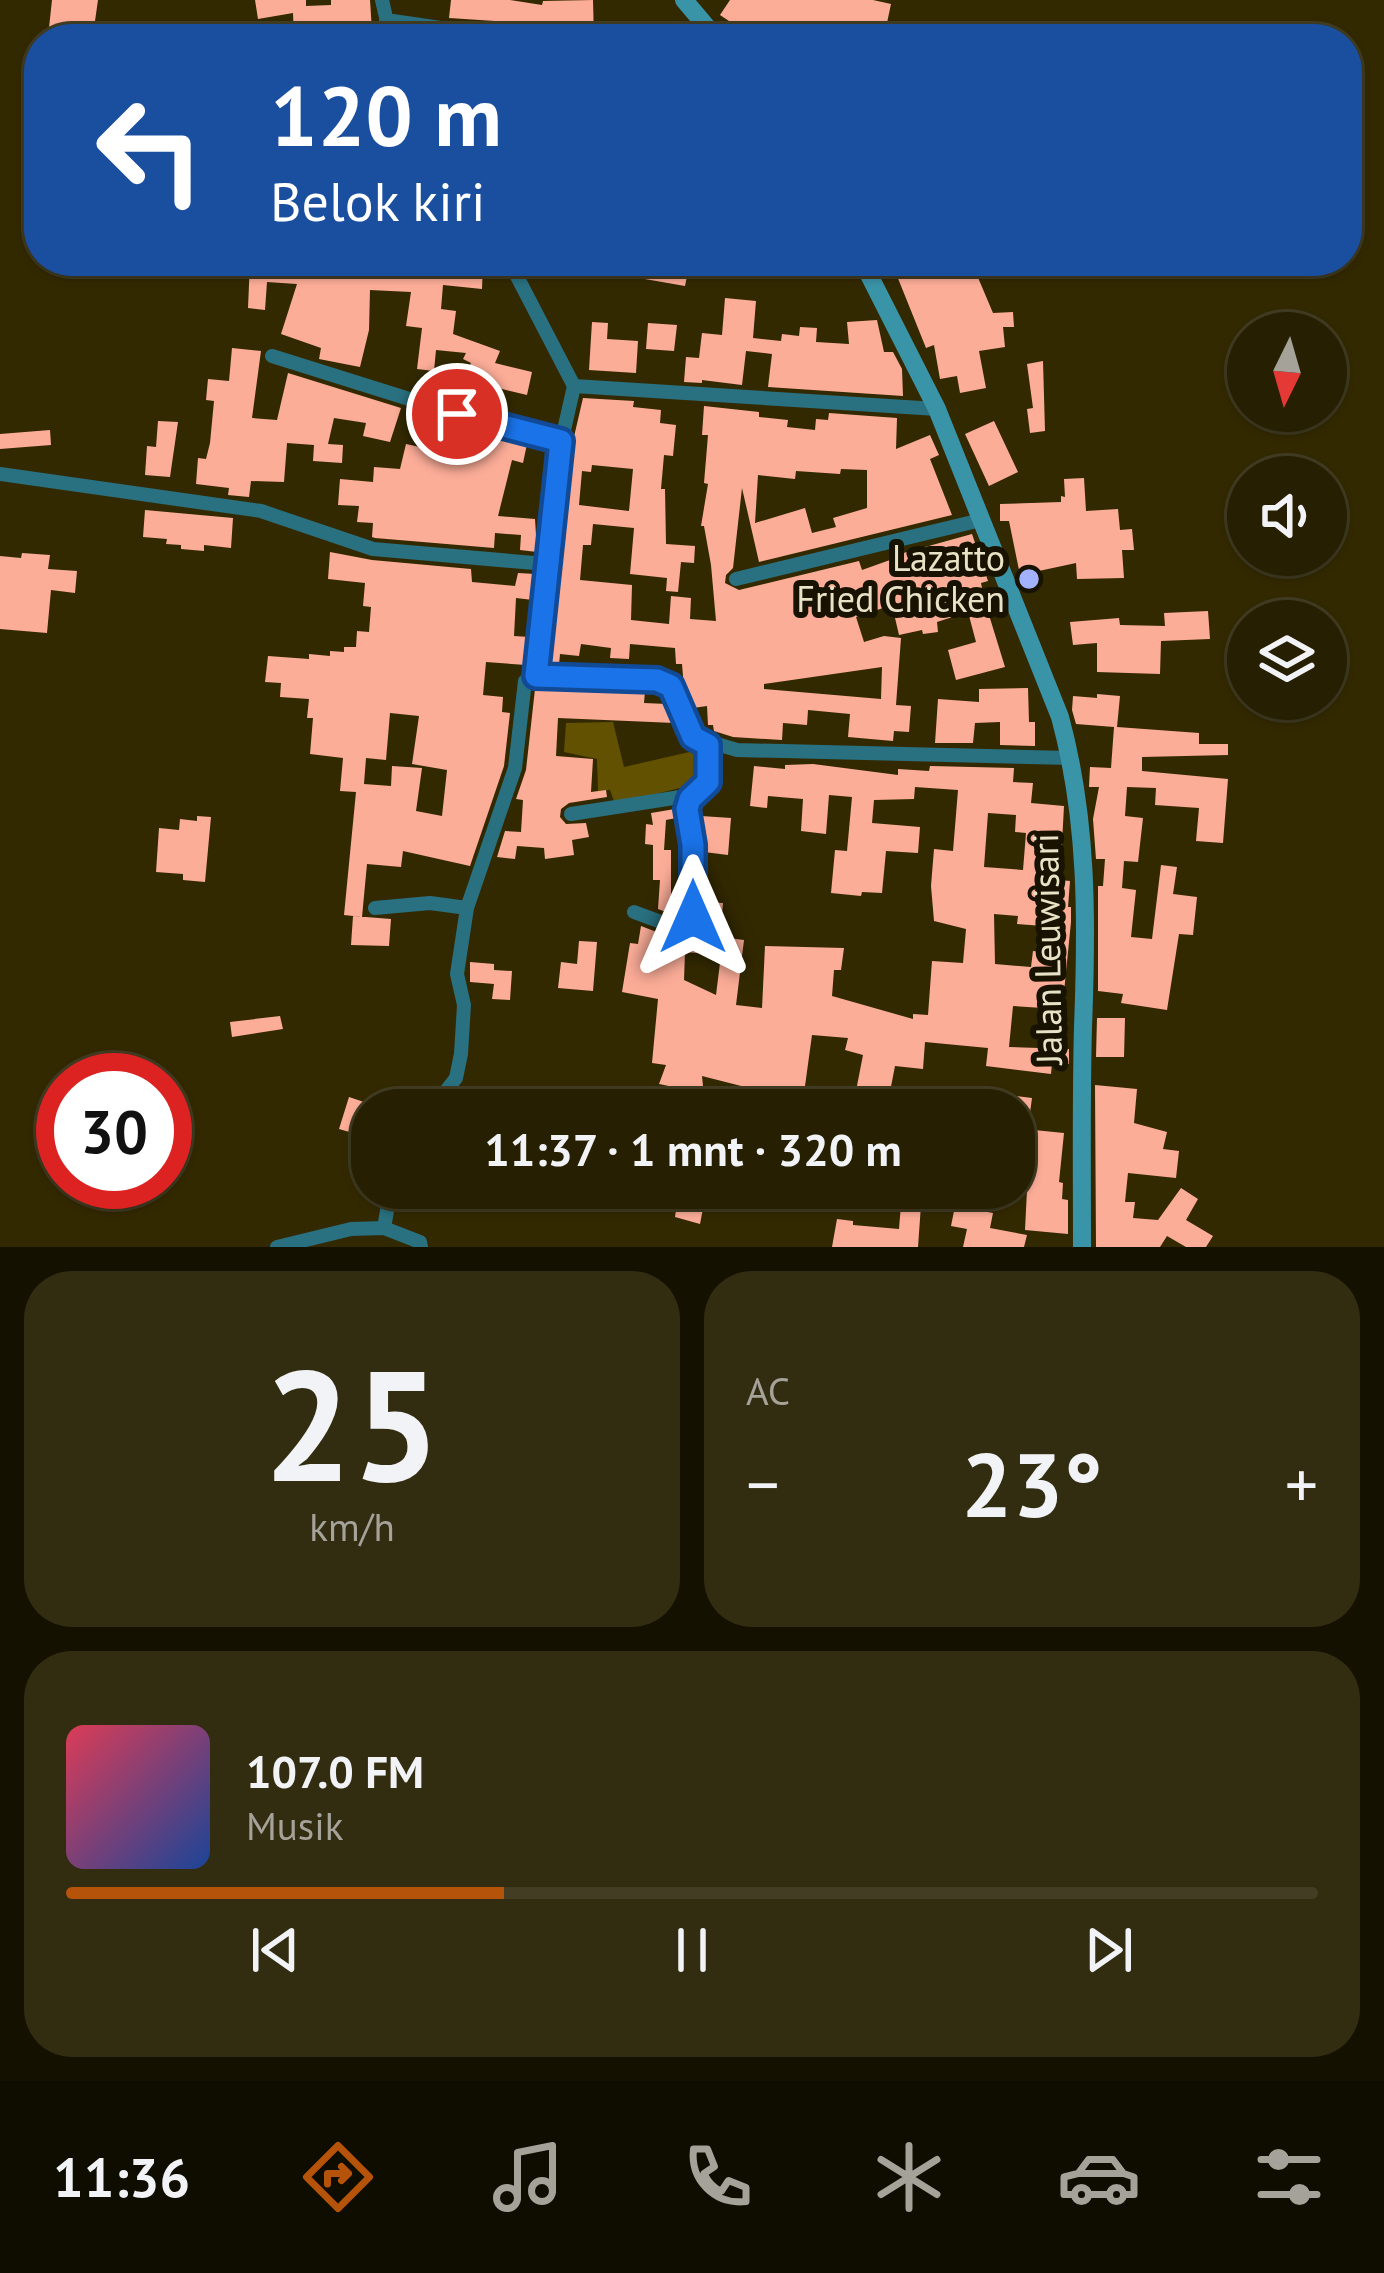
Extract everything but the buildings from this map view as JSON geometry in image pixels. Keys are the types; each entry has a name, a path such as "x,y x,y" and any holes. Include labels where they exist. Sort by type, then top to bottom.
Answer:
{"main road":[{"path":"684,0 704,24"},
{"name":"Jalan Leuwisari","path":"870,276 938,409 1060,717 1071,758 1088,942 1082,1247"}],"street":[{"path":"382,0 387,24"},
{"path":"386,20 413,24"},
{"path":"516,276 574,386 561,441 536,676"},
{"path":"272,356 561,441"},
{"path":"574,386 938,409"},
{"path":"0,474 261,511 373,549 546,564"},
{"path":"736,579 981,520"},
{"path":"448,1089 456,1078 465,1024 457,974 467,908 514,768 525,681 536,676 657,680 671,686 693,737 736,750 1071,758"},
{"path":"634,912 677,928 690,924 693,845 687,809 693,795 708,782 708,745"},
{"path":"571,814 693,795"},
{"path":"375,908 430,903 467,908"},
{"path":"384,1228 387,1209"},
{"path":"277,1247 351,1228 384,1228 422,1247"}],"shaded area":[{"path":"613,722 624,767 698,750 703,754 700,783 615,804 610,790 598,791 597,759 564,752 566,723"}],"place":[{"name":"Lazatto Fried Chicken","path":"1029,579"}],"route":[{"path":"457,414 561,441 536,676 657,680 671,686 693,737 708,745 708,782 690,799 687,809 693,845 693,917"}]}
